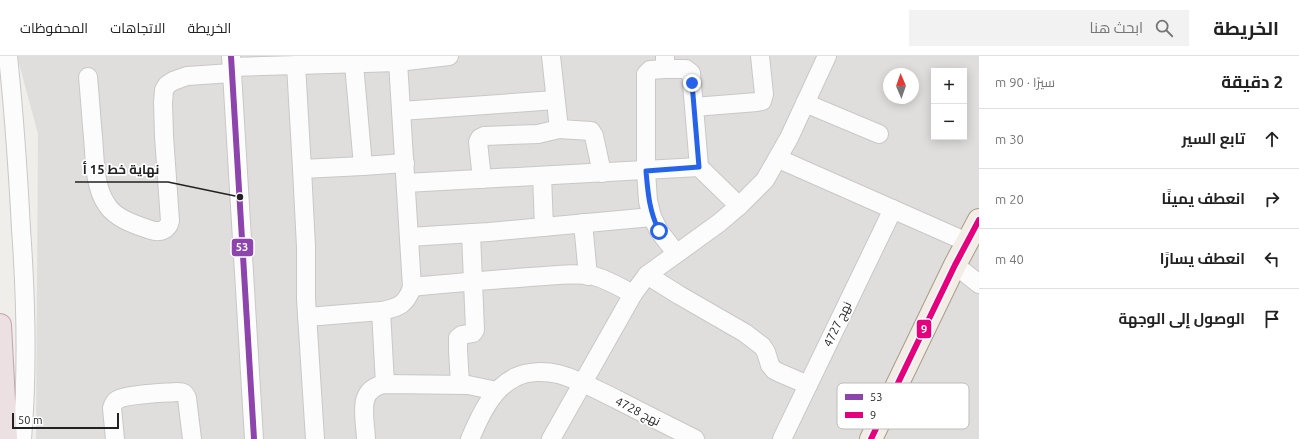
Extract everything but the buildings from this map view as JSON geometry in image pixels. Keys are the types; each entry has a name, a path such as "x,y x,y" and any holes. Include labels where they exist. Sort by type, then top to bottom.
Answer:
{"highway":[{"path":"0,325 6,439"}],"main road":[{"path":"898,383 955,265 979,220"},
{"path":"871,439 876,429"}],"street":[{"path":"8,56 18,178 25,306 25,389 22,439"},
{"path":"88,77 95,167 102,197 107,206 116,214 124,219 156,232 163,231 170,221 162,103 164,90 167,85 173,81 232,65 296,66 354,64 398,62 449,56"},
{"path":"551,56 559,129"},
{"path":"694,107 762,101 764,94 760,56"},
{"path":"551,439 633,294 647,275 719,223 739,206 765,180 779,159 826,56"},
{"path":"307,317 381,311 398,307 407,299 412,288 398,62"},
{"path":"676,254 665,240 652,217 648,201 646,171 646,74 650,70 665,63 688,70 691,77 699,167 739,206"},
{"path":"354,64 363,166"},
{"path":"232,65 254,439"},
{"path":"296,66 302,169 307,317 315,439"},
{"path":"401,111 555,100"},
{"path":"805,103 880,134"},
{"path":"482,179 478,142 480,138 484,136 538,134 559,129 591,131 594,136 602,173"},
{"path":"779,159 893,208 967,242"},
{"path":"302,169 404,163"},
{"path":"406,183 699,167"},
{"path":"542,176 544,227"},
{"name":"نهج 4727","path":"782,439 893,208"},
{"path":"409,237 652,217"},
{"path":"584,223 588,276"},
{"path":"460,384 458,338 462,335 473,334 476,330 471,233"},
{"path":"955,265 979,284"},
{"path":"412,288 473,281 566,275 588,276 610,282 633,294"},
{"path":"647,275 745,333 762,346 774,370 808,385"},
{"path":"381,311 385,384"},
{"name":"نهج 4728","path":"470,439 481,415 497,391 516,377 534,372 557,374 582,382 695,439"},
{"path":"366,439 365,396 373,388 385,384 460,384 479,386 497,391"},
{"path":"115,439 112,408 114,403 118,400 133,396 177,392 183,392 186,394 192,439"}],"shaded area":[{"path":"17,56 979,56 979,439 36,439 38,134"}],"transit line":[{"name":"53","path":"231,56 254,439"},
{"name":"9","path":"898,383 955,265 979,220"},
{"name":"9","path":"871,439 876,429"}],"place":[{"name":"نهاية خط 15 أ","path":"240,197"}],"route":[{"path":"659,231 652,217 648,201 646,171 699,167 692,83"}]}
